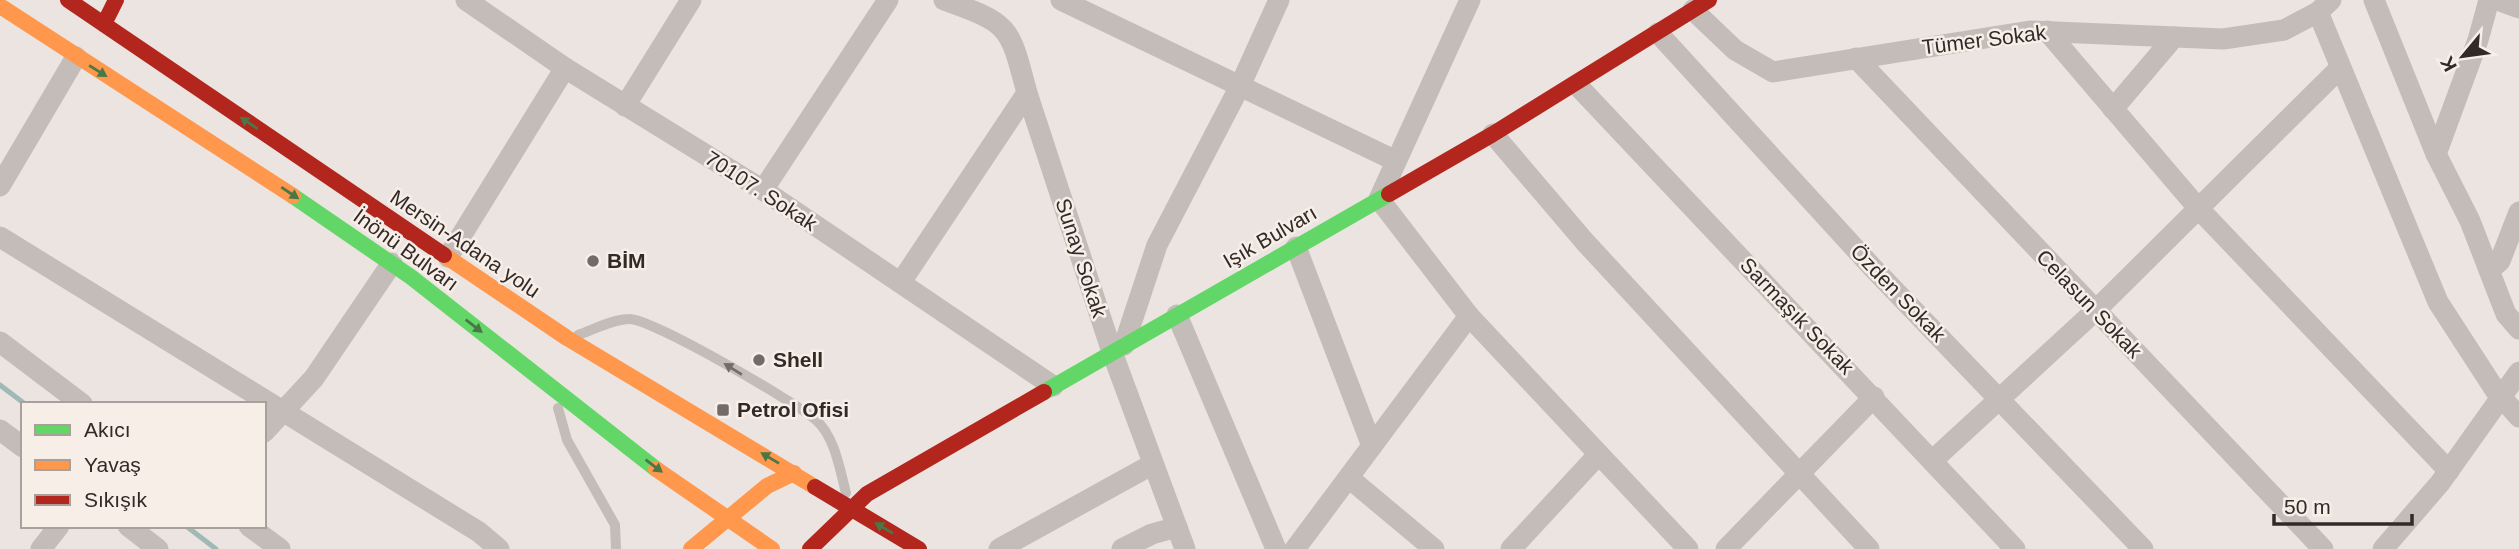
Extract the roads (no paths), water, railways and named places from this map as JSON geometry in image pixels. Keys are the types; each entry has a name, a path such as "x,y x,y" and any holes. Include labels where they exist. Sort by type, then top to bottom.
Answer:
{"main road":[{"name":"Mersin-Adana yolu","path":"68,0 567,338 849,506"},
{"path":"104,24 116,0"},
{"name":"Işık Bulvarı","path":"849,506 1118,348 1577,85 1701,5"},
{"name":"İnönü Bulvarı","path":"0,6 76,57 228,151 392,263 554,392 728,521 772,549"},
{"path":"691,549 767,486 794,473"},
{"path":"810,549 831,530 849,506 919,549"}],"street":[{"name":"70107. Sokak","path":"466,0 498,8 565,68 763,190 1053,386"},
{"path":"625,106 691,0"},
{"path":"763,190 888,0"},
{"name":"Sunay Sokak","path":"944,0 993,18 1006,31 1016,52 1027,93 1118,348 1153,464 1185,549"},
{"path":"1061,0 1396,161"},
{"path":"1118,348 1157,245 1240,86 1279,0"},
{"path":"1470,0 1379,199 1469,316 1688,549"},
{"path":"2374,0 2436,154 2470,221 2506,314 2519,329"},
{"path":"2436,154 2478,40 2489,0"},
{"path":"2497,0 2519,8"},
{"name":"Tümer Sokak","path":"1701,5 1735,50 1773,72 2030,31 2223,39 2284,30 2325,6"},
{"path":"2325,6 2339,69 2438,302 2501,397 2519,417"},
{"path":"2047,32 2198,208 2449,471"},
{"name":"Özden Sokak","path":"1658,33 1872,267 2143,549"},
{"path":"2113,109 2174,37"},
{"path":"0,186 76,57"},
{"name":"Celasun Sokak","path":"1856,58 2323,549"},
{"path":"448,257 565,68"},
{"path":"1932,461 1997,397 2095,311 2339,69"},
{"name":"Sarmaşık Sokak","path":"1577,85 2015,549"},
{"path":"901,282 1027,93"},
{"path":"1493,134 1594,252 1869,549"},
{"path":"2489,270 2500,261 2519,212"},
{"path":"0,237 264,402"},
{"path":"1296,247 1372,446"},
{"path":"266,430 314,378 392,263"},
{"path":"1177,315 1276,549"},
{"path":"1295,549 1469,316"},
{"path":"0,342 79,402"},
{"path":"2383,549 2449,471 2519,372"},
{"path":"1726,549 1874,397"},
{"path":"266,403 479,532 499,549"},
{"path":"0,430 21,446"},
{"path":"1511,549 1598,454"},
{"path":"999,549 1153,464"},
{"path":"1349,478 1434,549"},
{"path":"1122,549 1153,534 1177,527"},
{"path":"41,549 57,528"},
{"path":"131,528 158,549"},
{"path":"251,528 280,549"}],"lane":[{"path":"567,338 628,319 652,323 719,361 817,421 836,454 849,506"},
{"path":"554,392 567,440 615,525 616,549"}],"waterway":[{"path":"0,385 22,402"},
{"path":"189,528 216,549"}],"place":[{"name":"BİM","path":"593,261"},
{"name":"Shell","path":"759,360"},
{"name":"Petrol Ofisi","path":"723,410"}]}
